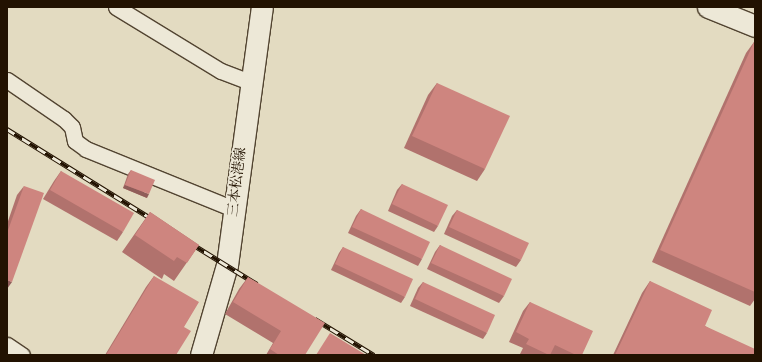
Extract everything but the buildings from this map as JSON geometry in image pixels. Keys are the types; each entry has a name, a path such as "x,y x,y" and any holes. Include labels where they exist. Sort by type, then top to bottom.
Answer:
{"main road":[{"name":"三本松港線","path":"201,355 227,266 250,82 262,7"},
{"path":"708,7 755,26"}],"street":[{"path":"116,7 222,71 250,82"},
{"path":"7,80 64,119 72,127 75,141 86,148 234,209"},
{"path":"7,346 22,355"}],"railway":[{"path":"7,129 157,222"},
{"path":"189,242 257,284"},
{"path":"315,319 374,355"}]}
